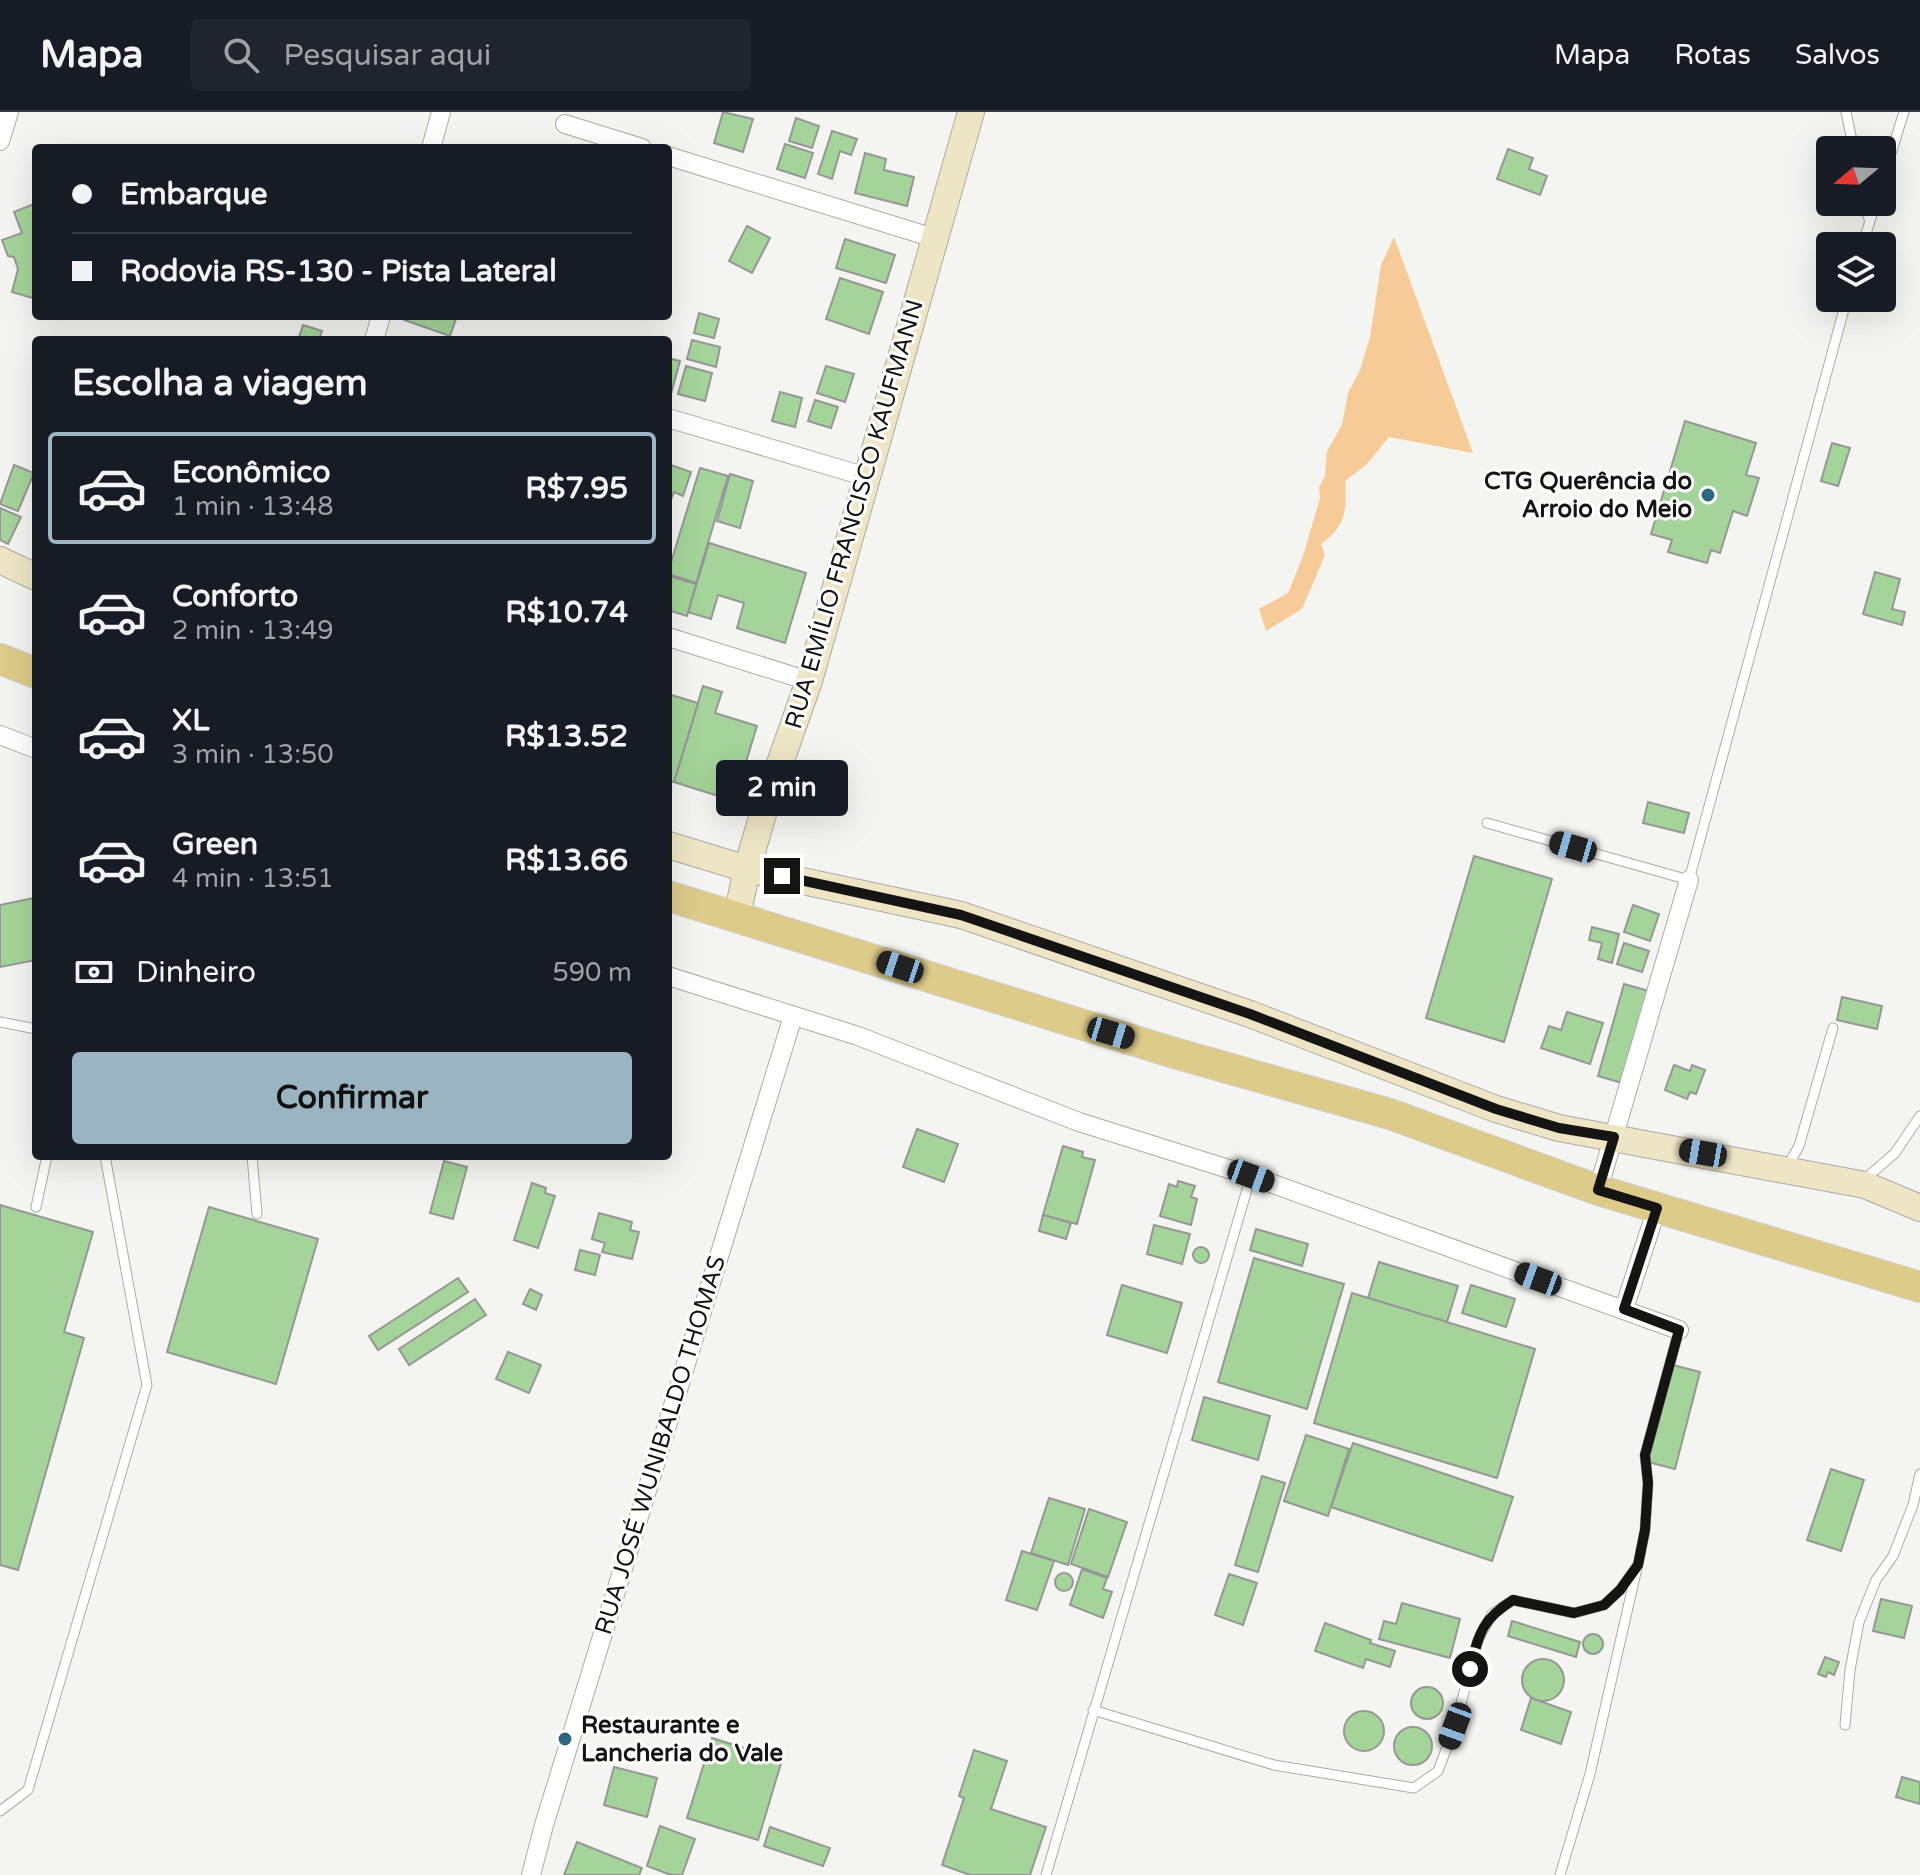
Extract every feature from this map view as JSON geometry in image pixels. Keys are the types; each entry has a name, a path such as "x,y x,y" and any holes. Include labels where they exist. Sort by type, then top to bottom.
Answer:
{"main road":[{"path":"0,659 32,671"},
{"path":"672,897 1171,1052 1390,1114 1598,1190 1920,1287"}],"street":[{"path":"0,141 9,112"},
{"path":"432,144 441,112"},
{"name":"RUA EMÍLIO FRANCISCO KAUFMANN","path":"737,916 767,800 809,681 971,112"},
{"path":"565,124 629,144"},
{"path":"672,157 934,238"},
{"path":"672,419 867,477"},
{"path":"0,560 32,575"},
{"path":"672,638 809,681"},
{"path":"0,735 32,747"},
{"path":"672,846 747,869 961,915 1250,1014 1496,1109 1559,1128 1859,1184 1920,1208"},
{"path":"1598,1190 1689,880"},
{"path":"672,977 858,1036 1079,1122 1251,1176 1679,1330"},
{"name":"RUA JOSÉ WUNIBALDO THOMAS","path":"531,1875 548,1810 793,1016"},
{"path":"1624,1309 1657,1208"}],"lane":[{"path":"1846,112 1851,136"},
{"path":"1896,137 1904,112"},
{"path":"1868,216 1869,222"},
{"path":"1866,232 1871,216"},
{"path":"1487,823 1689,880 1843,312"},
{"path":"0,1022 32,1028"},
{"path":"1786,1169 1799,1146 1833,1028"},
{"path":"1859,1184 1895,1153 1920,1116"},
{"path":"36,1207 46,1160"},
{"path":"0,1811 28,1790 147,1385 106,1160"},
{"path":"252,1160 257,1214"},
{"path":"1046,1875 1251,1176"},
{"path":"1560,1875 1590,1774 1638,1565 1645,1530 1648,1483 1645,1455 1679,1330"},
{"path":"1845,1725 1850,1670 1859,1622 1876,1580 1893,1556 1913,1505 1920,1474"},
{"path":"1093,1710 1274,1765 1414,1788 1438,1771 1455,1726 1478,1640 1492,1614 1513,1600 1574,1613 1604,1605 1620,1590 1638,1565"}],"shaded area":[{"path":"1394,237 1473,453 1389,437 1366,465 1345,481 1343,517 1336,531 1321,544 1325,555 1302,609 1266,631 1259,609 1288,593 1303,556 1320,498 1319,487 1325,476 1327,451 1342,425 1348,393 1360,370 1370,337 1381,265"}],"building":[{"path":"723,112 753,119 743,152 714,143"},
{"path":"796,118 819,126 812,148 789,141"},
{"path":"832,131 857,139 851,155 840,151 832,179 818,174"},
{"path":"785,144 813,153 805,178 777,169"},
{"path":"1508,149 1533,158 1529,169 1547,176 1540,195 1497,179"},
{"path":"865,153 886,159 884,170 914,177 907,206 855,193"},
{"path":"32,205 32,298 12,292 18,269 14,257 8,256 2,240 22,233 14,212"},
{"path":"747,226 770,238 752,273 729,261"},
{"path":"845,239 895,255 886,283 836,268"},
{"path":"840,278 883,292 869,334 826,319"},
{"path":"699,313 719,319 714,338 694,333"},
{"path":"404,320 456,320 450,336"},
{"path":"303,325 322,331 320,336 299,336"},
{"path":"692,340 720,347 716,367 687,359"},
{"path":"672,359 680,361 672,390"},
{"path":"686,366 712,373 705,401 678,394"},
{"path":"826,366 854,374 845,402 817,393"},
{"path":"780,392 802,398 795,427 772,421"},
{"path":"815,400 838,407 831,428 808,421"},
{"name":"CTG Querência do Arroio do Meio","path":"1685,421 1756,443 1746,475 1759,478 1747,516 1733,511 1720,553 1711,550 1707,563 1668,552 1672,540 1651,534"},
{"path":"1832,443 1850,448 1838,486 1821,481"},
{"path":"14,465 32,472 18,511 0,504"},
{"path":"672,465 691,472 683,496 674,492 672,497"},
{"path":"700,468 728,476 696,583 672,575 672,559"},
{"path":"730,474 753,481 740,528 717,521"},
{"path":"0,508 21,517 8,544 0,540"},
{"path":"709,543 806,573 785,643 737,628 744,603 718,595 711,619 688,612"},
{"path":"1875,572 1900,579 1892,609 1905,612 1902,625 1863,614"},
{"path":"672,577 696,584 687,616 672,611"},
{"path":"703,686 722,692 715,713 757,726 734,801 674,782"},
{"path":"672,695 698,703 672,782"},
{"path":"1648,802 1689,813 1684,833 1643,823"},
{"path":"1474,856 1552,879 1504,1042 1426,1018"},
{"path":"32,898 32,961 0,967 0,905"},
{"path":"1633,905 1659,914 1650,941 1624,932"},
{"path":"1592,927 1619,934 1612,963 1598,959 1602,943 1589,940"},
{"path":"1624,943 1649,951 1642,972 1617,964"},
{"path":"1624,984 1649,991 1622,1083 1598,1076"},
{"path":"1842,997 1882,1006 1877,1029 1837,1020"},
{"path":"1567,1012 1603,1023 1590,1064 1541,1048 1549,1026 1561,1030"},
{"path":"1674,1065 1690,1071 1692,1065 1705,1070 1696,1094 1690,1092 1687,1099 1665,1090"},
{"path":"917,1129 958,1144 944,1182 903,1167"},
{"path":"1063,1146 1083,1152 1082,1157 1095,1160 1077,1224 1043,1215"},
{"path":"444,1161 467,1167 453,1219 430,1213"},
{"path":"1178,1181 1195,1186 1191,1197 1197,1199 1191,1225 1160,1216 1169,1184 1177,1187"},
{"path":"532,1183 546,1188 545,1193 555,1196 538,1248 514,1240"},
{"path":"0,1205 93,1232 64,1332 84,1338 18,1570 0,1565"},
{"path":"209,1207 318,1239 276,1384 167,1352"},
{"path":"599,1213 632,1222 630,1230 639,1232 632,1259 602,1252 605,1243 592,1239"},
{"path":"1043,1215 1071,1223 1066,1239 1039,1231"},
{"path":"1154,1225 1190,1234 1182,1264 1147,1254"},
{"path":"1256,1229 1308,1244 1302,1266 1250,1250"},
{"path":"1201,1247 1209,1255 1201,1263 1193,1255"},
{"path":"580,1250 600,1255 595,1275 575,1270"},
{"path":"1254,1258 1344,1284 1307,1409 1218,1382"},
{"path":"1379,1262 1458,1286 1447,1322 1368,1298"},
{"path":"458,1278 468,1292 378,1350 369,1336"},
{"path":"1122,1285 1182,1303 1167,1353 1107,1335"},
{"path":"1471,1285 1515,1299 1506,1327 1462,1313"},
{"path":"530,1289 542,1295 536,1310 523,1304"},
{"path":"1352,1293 1535,1349 1497,1478 1314,1423"},
{"path":"475,1299 486,1315 409,1365 399,1349"},
{"path":"508,1352 541,1365 529,1393 496,1379"},
{"path":"1673,1365 1700,1372 1675,1469 1648,1462"},
{"path":"1204,1397 1270,1416 1258,1460 1192,1440"},
{"path":"1306,1435 1349,1449 1328,1516 1284,1501"},
{"path":"1353,1443 1513,1497 1492,1561 1331,1507"},
{"path":"1831,1469 1864,1480 1841,1551 1807,1540"},
{"path":"1262,1476 1285,1483 1258,1572 1235,1565"},
{"path":"1049,1498 1085,1509 1068,1565 1031,1553"},
{"path":"1089,1509 1127,1522 1108,1577 1071,1564"},
{"path":"1022,1551 1054,1561 1037,1610 1006,1600"},
{"path":"1082,1569 1107,1578 1103,1589 1112,1592 1103,1618 1070,1605"},
{"path":"1064,1573 1073,1582 1064,1591 1055,1582"},
{"path":"1229,1574 1257,1583 1243,1625 1215,1615"},
{"path":"1881,1599 1912,1606 1904,1638 1873,1631"},
{"path":"1402,1603 1460,1619 1450,1658 1379,1639 1384,1621 1396,1624"},
{"path":"1512,1621 1580,1642 1576,1657 1508,1636"},
{"path":"1325,1623 1395,1651 1390,1667 1366,1659 1363,1668 1315,1651"},
{"path":"1593,1634 1600,1637 1603,1644 1600,1651 1593,1654 1586,1651 1583,1644 1586,1637"},
{"path":"1825,1657 1839,1662 1834,1675 1828,1672 1826,1677 1818,1674"},
{"path":"1543,1659 1558,1665 1564,1680 1558,1695 1543,1701 1528,1695 1522,1680 1528,1665"},
{"path":"1427,1687 1438,1692 1443,1703 1438,1714 1427,1719 1416,1714 1411,1703 1416,1692"},
{"path":"1531,1698 1571,1712 1561,1744 1521,1730"},
{"path":"1364,1711 1378,1717 1384,1731 1378,1745 1364,1751 1350,1745 1344,1731 1350,1717"},
{"path":"1413,1727 1427,1732 1432,1746 1427,1760 1413,1765 1399,1760 1394,1746 1399,1732"},
{"path":"712,1738 782,1760 758,1840 687,1818"},
{"path":"974,1750 1007,1761 991,1809 1046,1827 1030,1875 970,1875 942,1865 964,1798 959,1796"},
{"path":"614,1767 657,1778 647,1817 604,1805"},
{"path":"1902,1777 1920,1782 1920,1804 1896,1797"},
{"path":"660,1826 695,1839 682,1875 671,1875 647,1866"},
{"path":"770,1827 830,1848 823,1866 764,1846"},
{"path":"577,1842 642,1868 639,1875 564,1875"}],"place":[{"name":"CTG Querência do Arroio do Meio","path":"1708,495"},
{"name":"Restaurante e Lancheria do Vale","path":"565,1739"}],"route":[{"path":"782,876 961,915 1250,1014 1496,1109 1559,1128 1614,1137 1598,1190 1657,1208 1624,1309 1679,1330 1645,1455 1648,1483 1645,1530 1638,1565 1620,1590 1604,1605 1574,1613 1513,1600 1492,1614 1478,1640 1470,1669"}]}
